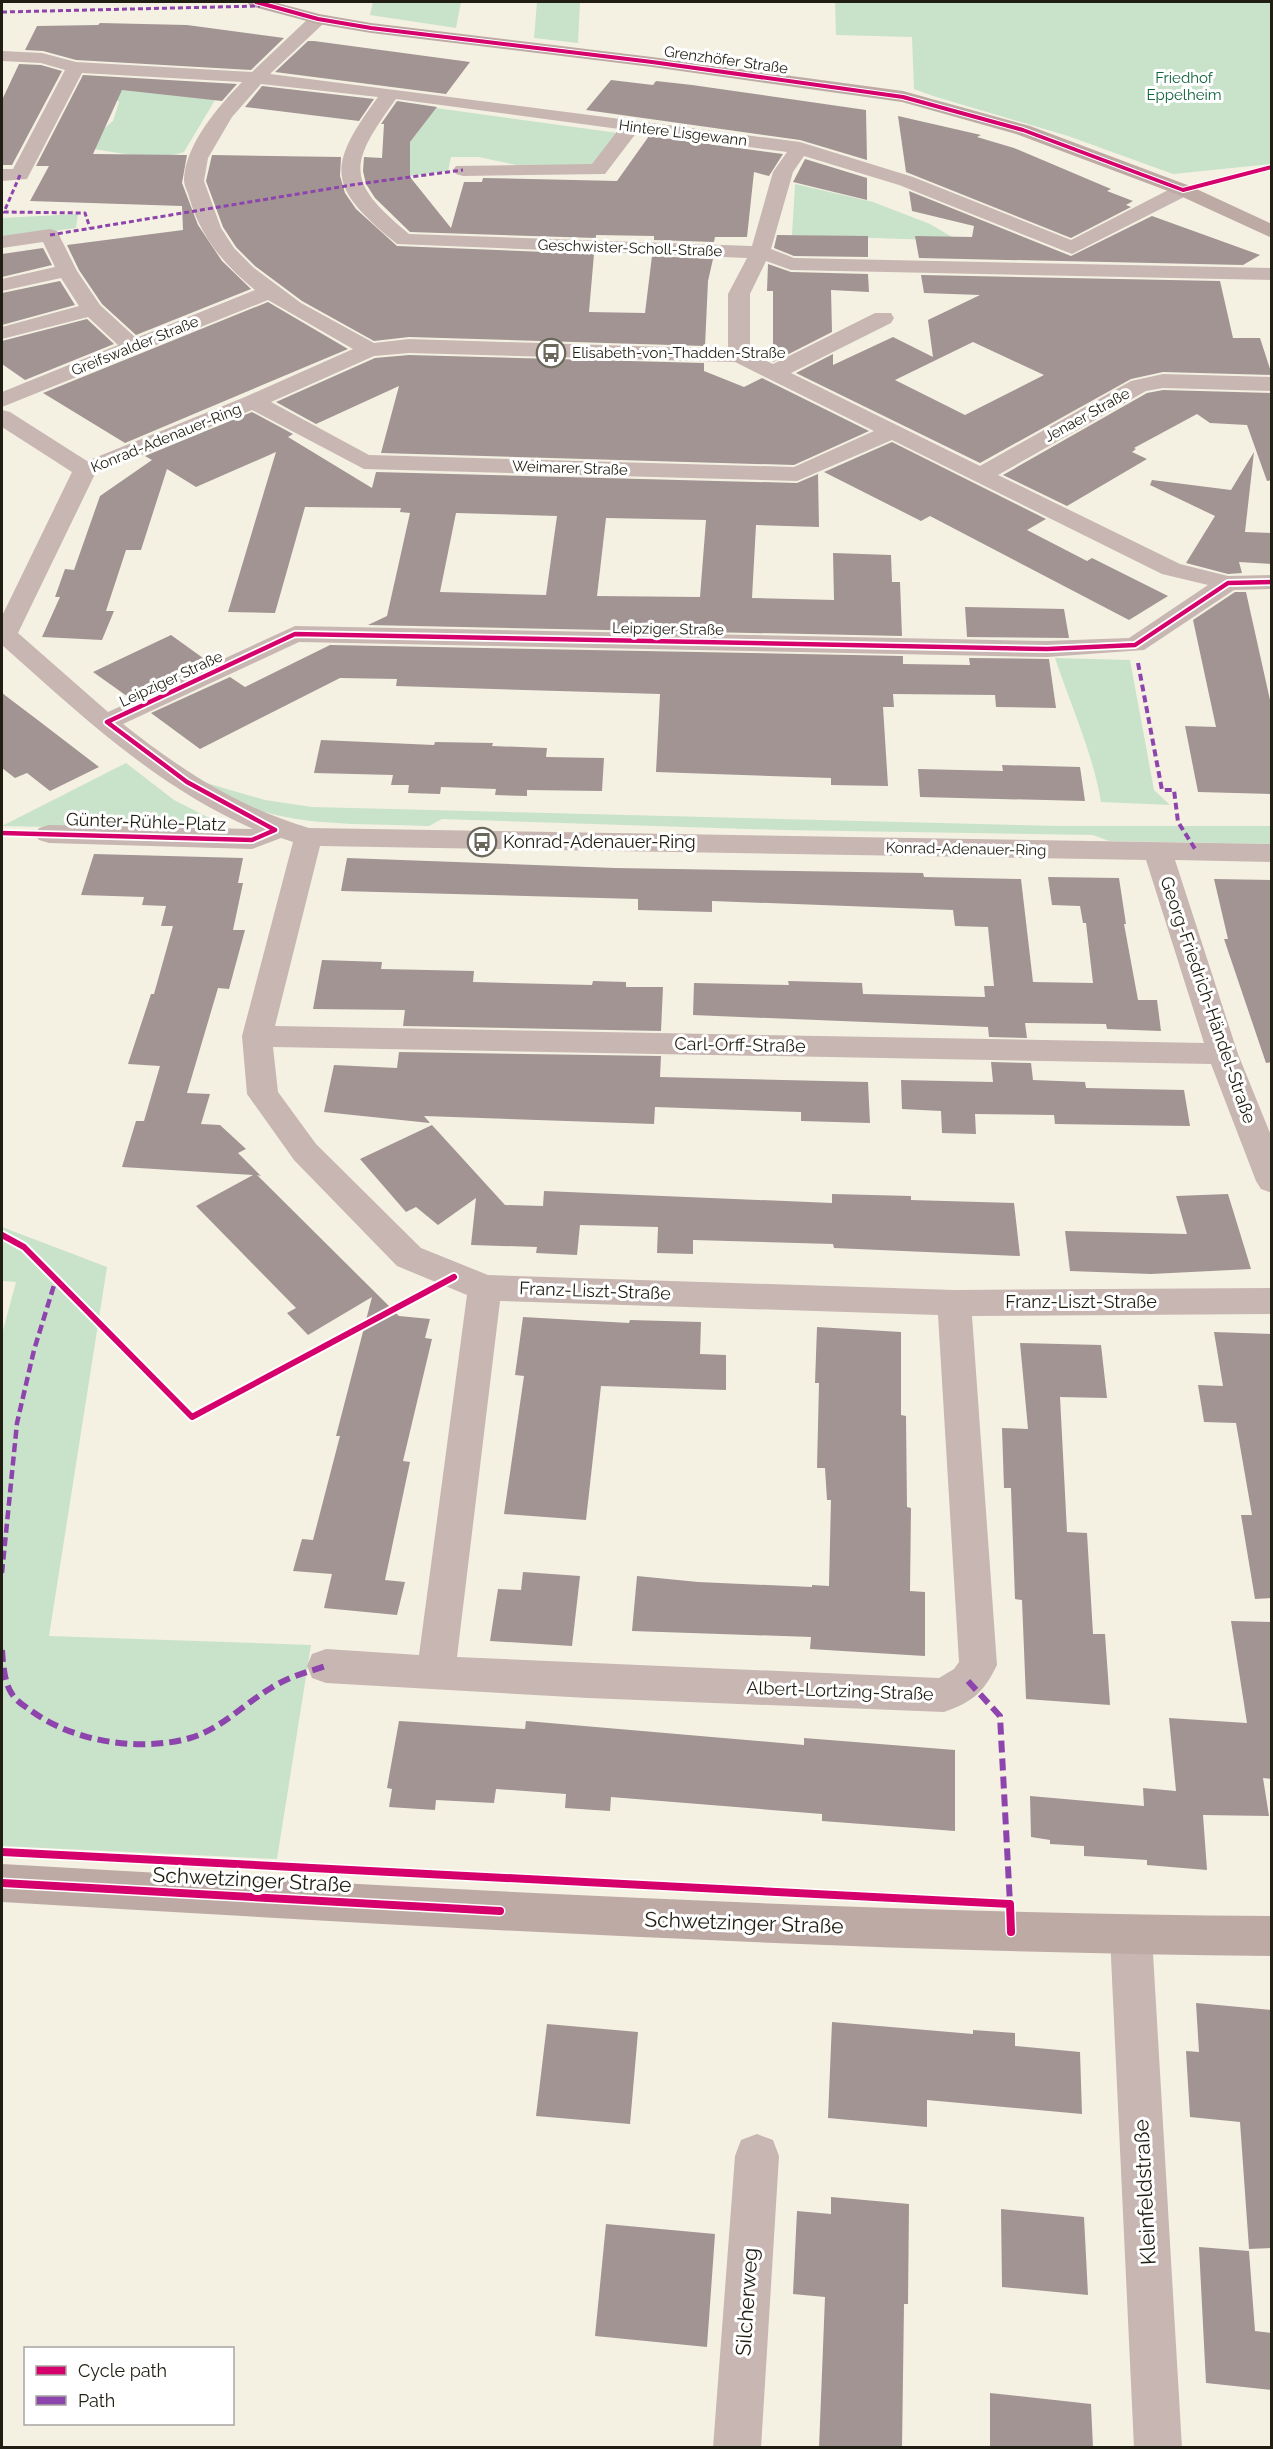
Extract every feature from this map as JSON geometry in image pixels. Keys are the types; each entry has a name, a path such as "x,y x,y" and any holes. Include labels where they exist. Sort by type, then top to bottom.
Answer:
{"street":[{"name":"Grenzhöfer Straße","path":"256,2 318,19 903,97 1023,130 1183,190 1272,232"},
{"path":"318,19 255,79 209,138 194,179 203,210 222,248 268,292 370,350"},
{"name":"Hintere Lisgewann","path":"2,56 42,58 76,67 213,73 391,93 630,127 800,148 906,181 1072,248"},
{"path":"2,175 20,175 76,67"},
{"name":"Geschwister-Scholl-Straße","path":"391,93 365,128 353,151 348,169 351,187 371,214 404,240 760,252 791,264 1272,274"},
{"path":"463,170 598,170 630,127"},
{"path":"739,356 739,294 760,252 783,172 800,148"},
{"path":"1035,269 1183,190"},
{"path":"2,242 50,235 67,271 92,309 133,347"},
{"name":"Geschwister-Scholl-Straße","path":"1072,248 1130,271"},
{"path":"2,285 67,271"},
{"name":"Greifswalder Straße","path":"2,400 268,292"},
{"path":"2,333 92,309"},
{"path":"773,373 883,318"},
{"name":"Konrad-Adenauer-Ring","path":"1272,582 1228,583 1171,569 739,356 409,346 370,350 85,471 5,635 150,759 190,786 275,830 308,837 1272,853"},
{"name":"Jenaer Straße","path":"981,475 1138,386 1163,381 1272,384"},
{"name":"Weimarer Straße","path":"252,402 364,462 797,474 892,432"},
{"path":"2,417 85,471"},
{"name":"Leipziger Straße","path":"107,722 295,634 1047,649 1135,645 1228,583"},
{"name":"Günter-Rühle-Platz","path":"49,834 252,840 275,830"},
{"name":"Franz-Liszt-Straße","path":"308,837 257,1036 263,1094 305,1152 409,1257 485,1288 954,1303 1272,1301"},
{"name":"Georg-Friedrich-Händel-Straße","path":"1158,852 1223,1054 1272,1181"},
{"name":"Carl-Orff-Straße","path":"257,1036 1223,1054"},
{"path":"436,1671 485,1288"},
{"name":"Albert-Lortzing-Straße","path":"326,1666 588,1681 944,1695 968,1681 978,1665 954,1303"},
{"name":"Schwetzinger Straße","path":"2,1883 737,1923 1131,1936 1272,1936"},
{"name":"Kleinfeldstraße","path":"1131,1936 1158,2448"},
{"name":"Silcherweg","path":"737,2448 757,2156"}],"green space":[{"path":"373,2 461,2 456,28 370,15"},
{"path":"537,2 580,2 578,43 534,38"},
{"name":"Friedhof Eppelheim","path":"835,2 1271,2 1271,164 1173,174 1068,136 914,89 912,37 836,35"},
{"path":"117,87 215,100 184,152 151,156 93,149 101,131 113,121 119,102 113,96"},
{"path":"436,108 618,133 589,168 520,166 479,157 451,157 448,171 410,176 410,142"},
{"path":"795,184 873,202 930,224 959,241 792,235"},
{"path":"78,214 76,228 2,238 2,218"},
{"path":"1055,658 1130,660 1154,790 1170,805 1101,802 1087,748"},
{"path":"126,763 174,800 235,831 2,826"},
{"path":"203,782 265,800 312,807 1060,826 1271,826 1271,844 1109,841 1093,835 782,830 442,819 429,826 332,823 285,817 262,811 234,801"},
{"path":"2,1227 107,1267 49,1636 311,1645 277,1859 2,1846 2,1334 16,1282 2,1281"}],"building":[{"path":"100,23 187,25 284,38 251,70 76,60 43,51 25,50 37,26 98,25"},
{"path":"308,41 470,62 446,94 275,72"},
{"path":"19,64 41,65 62,71 12,165 2,165 2,100"},
{"path":"83,75 237,84 222,101 122,90 93,154 187,155 182,183 198,225 222,261 251,289 136,335 102,304 79,270 67,245 183,230 182,206 30,201 49,166 36,166"},
{"path":"611,80 653,85 656,81 692,85 866,110 867,160 800,140 586,110"},
{"path":"262,86 374,99 359,121 245,107"},
{"path":"397,101 437,107 410,142 410,177 451,228 464,182 482,182 483,178 617,181 649,136 783,154 769,176 754,172 747,237 715,237 714,242 654,240 654,236 596,235 596,238 410,232 375,198 366,184 363,171 364,157 382,158 384,124 381,124"},
{"path":"898,116 981,135 977,137 1014,148 1111,189 1107,191 1133,201 1126,205 1131,207 1071,238 906,172"},
{"path":"212,155 341,157 340,176 345,193 356,209 397,246 594,254 589,312 645,313 652,256 713,259 708,281 705,346 409,337 374,341 302,301 255,266 236,247 223,227 206,181"},
{"path":"805,159 867,178 867,200 793,182"},
{"path":"909,191 1071,256 1152,216 1260,255 1243,265 919,258 915,236 972,237 974,226 912,211"},
{"path":"777,235 868,236 868,257 794,256 774,248"},
{"path":"43,248 52,265 2,277 2,254"},
{"path":"768,264 791,272 868,274 869,292 831,290 832,332 773,362 773,291 767,291"},
{"path":"921,275 1220,281 1233,338 1260,338 1272,375 1163,372 1131,379 980,463 796,373 833,354 833,365 893,337 933,357 928,320 980,295 924,293","holes":["973,342 1044,375 965,415 895,380"]},
{"path":"60,281 75,305 2,325 2,293"},
{"path":"268,302 348,349 125,443 43,393"},
{"path":"87,319 114,344 25,380 2,364 2,341"},
{"path":"409,355 704,363 704,371 744,387 762,378 869,431 794,465 381,453 399,386 316,424 276,402 375,358"},
{"path":"1163,390 1272,393 1272,480 1267,481 1247,425 1210,423 1197,414 1134,448 1136,449 1132,452 1147,459 1067,506 1003,475 1147,393"},
{"path":"252,412 293,434 288,437 372,488 376,472 797,483 818,474 819,527 756,525 752,598 834,600 833,553 891,555 892,582 900,582 902,636 368,625 387,616 410,513 400,512 401,508 305,507 275,613 228,612 276,452 196,487 167,469 141,550 126,550 106,611 114,611 102,640 42,637 60,597 55,597 65,569 74,570 100,496 152,460 145,456","holes":["456,513 557,516 546,595 440,592","606,518 706,520 700,597 597,596"]},
{"path":"892,442 1046,519 1027,530 1087,561 1092,558 1168,596 1129,620 930,516 921,521 824,472"},
{"path":"1254,452 1245,532 1272,533 1272,564 1239,562 1242,573 1228,574 1186,563 1215,516 1150,485 1152,480 1231,490"},
{"path":"1235,592 1246,592 1272,709 1272,794 1198,792 1185,726 1216,727 1193,620"},
{"path":"965,607 1064,609 1069,638 967,637"},
{"path":"171,635 210,663 131,699 93,672"},
{"path":"330,645 903,656 903,664 970,665 969,658 1049,659 1056,708 996,707 995,695 893,694 894,707 883,707 888,786 831,785 831,778 656,772 660,694 396,686 397,679 340,678 200,749 151,713 230,677 245,687"},
{"path":"2,693 99,767 50,791 27,773 15,778 2,768"},
{"path":"321,740 434,745 435,742 493,743 492,746 547,748 546,757 604,758 602,791 527,790 527,796 495,795 496,789 441,787 440,794 408,793 409,785 391,785 393,775 314,773"},
{"path":"1002,765 1080,767 1085,801 920,797 918,769 1003,771"},
{"path":"94,854 243,858 238,883 243,883 233,930 245,930 229,989 218,988 187,1093 210,1094 201,1124 220,1125 246,1149 238,1153 261,1176 257,1175 399,1316 430,1319 425,1338 432,1339 403,1461 410,1462 385,1580 405,1582 397,1615 324,1608 332,1574 293,1571 302,1539 313,1540 340,1436 336,1436 372,1297 308,1335 287,1313 296,1308 196,1206 253,1175 122,1167 136,1121 144,1121 160,1066 128,1064 151,994 154,994 173,926 161,926 166,906 142,905 144,897 81,895"},
{"path":"347,858 615,868 923,873 924,877 1021,879 1033,982 1093,983 1086,923 1083,923 1080,906 1052,905 1048,877 1119,878 1126,924 1124,924 1138,1000 1157,1000 1161,1031 1107,1029 1106,1024 1025,1023 1027,1038 989,1037 988,1027 693,1015 694,983 789,985 788,981 862,983 863,994 985,997 984,986 994,986 988,927 955,926 953,910 712,901 712,912 638,910 638,899 341,891"},
{"path":"1214,879 1272,880 1272,1062 1266,1063 1224,939 1228,939"},
{"path":"322,960 382,962 381,969 474,971 473,982 592,985 593,981 626,982 626,987 663,987 661,1031 403,1026 405,1010 313,1009"},
{"path":"399,1052 661,1056 660,1077 868,1082 870,1123 801,1121 801,1112 655,1107 654,1124 424,1116 430,1123 324,1112 334,1065 397,1068"},
{"path":"991,1062 1031,1063 1033,1080 1085,1082 1086,1088 1184,1090 1190,1126 1055,1124 1054,1115 975,1114 976,1134 942,1133 941,1111 902,1109 901,1080 993,1082"},
{"path":"432,1125 505,1205 543,1206 544,1191 832,1203 832,1194 911,1196 911,1200 1014,1203 1020,1256 834,1248 833,1244 693,1240 693,1254 657,1253 658,1227 580,1225 577,1255 536,1253 537,1247 471,1245 476,1198 438,1225 416,1207 406,1212 360,1159"},
{"path":"1228,1194 1251,1269 1151,1274 1070,1271 1065,1231 1187,1234 1176,1196"},
{"path":"523,1317 629,1323 630,1320 701,1322 700,1354 726,1355 726,1390 601,1386 586,1520 504,1514 524,1376 515,1375"},
{"path":"817,1327 901,1332 901,1415 906,1416 907,1507 911,1508 910,1591 925,1592 925,1656 810,1649 811,1637 632,1631 637,1576 698,1582 829,1586 831,1500 827,1500 825,1468 817,1468 819,1383 815,1383"},
{"path":"1214,1332 1272,1334 1272,1598 1255,1599 1241,1515 1252,1515 1236,1423 1204,1422 1198,1385 1223,1386"},
{"path":"1020,1343 1101,1345 1107,1398 1060,1397 1067,1532 1087,1533 1093,1634 1105,1634 1110,1705 1026,1699 1022,1600 1015,1599 1011,1488 1004,1488 1002,1428 1028,1429"},
{"path":"523,1572 580,1576 572,1646 490,1641 498,1589 521,1590"},
{"path":"1231,1621 1272,1622 1272,1779 1263,1778 1269,1816 1203,1815 1207,1870 1147,1865 1147,1860 1084,1856 1084,1846 1050,1844 1050,1840 1031,1837 1030,1796 1144,1806 1143,1788 1176,1791 1169,1718 1247,1723"},
{"path":"399,1721 525,1729 526,1721 804,1745 804,1738 955,1750 955,1831 822,1821 822,1814 611,1797 610,1811 565,1808 566,1794 496,1789 494,1803 436,1800 435,1810 389,1807 392,1789 387,1788"},
{"path":"1196,2003 1272,2010 1272,2248 1249,2249 1240,2122 1190,2117 1186,2051 1199,2052"},
{"path":"832,2022 973,2034 973,2030 1015,2033 1015,2046 1080,2052 1082,2114 927,2100 927,2127 828,2118"},
{"path":"547,2024 638,2032 630,2124 536,2116"},
{"path":"831,2197 909,2204 908,2304 904,2304 902,2448 819,2448 825,2297 793,2294 797,2211 831,2214"},
{"path":"1001,2209 1084,2217 1088,2295 1002,2287"},
{"path":"606,2224 715,2234 707,2347 595,2336"},
{"path":"1199,2247 1249,2251 1255,2331 1272,2333 1272,2390 1206,2383"},
{"path":"990,2393 1091,2404 1093,2448 990,2448"}],"marked path":[{"path":"2,12 260,6"},
{"path":"50,235 358,184 463,170"},
{"path":"20,175 4,212 85,213 90,228"},
{"path":"1138,663 1162,790 1174,790 1178,822 1197,852"},
{"path":"2,1573 17,1423 34,1350 55,1282"},
{"path":"2,1650 8,1684 13,1696 22,1704 41,1718 81,1735 126,1743 170,1742 203,1733 283,1681 326,1666"},
{"path":"968,1681 1000,1716 1010,1904"}],"cycle path":[{"path":"256,2 318,19 371,28 652,62 903,97 1023,130 1183,190 1272,167"},
{"path":"275,830 187,782 107,722 295,634 1047,649 1135,645 1228,583 1272,582"},
{"path":"2,833 252,840 275,830"},
{"path":"2,1235 24,1247 192,1417 454,1277"},
{"path":"2,1852 1010,1904 1011,1932"},
{"path":"2,1883 500,1911"}],"place":[{"name":"Elisabeth-von-Thadden-Straße","path":"551,353"},
{"name":"Konrad-Adenauer-Ring","path":"482,842"}]}
